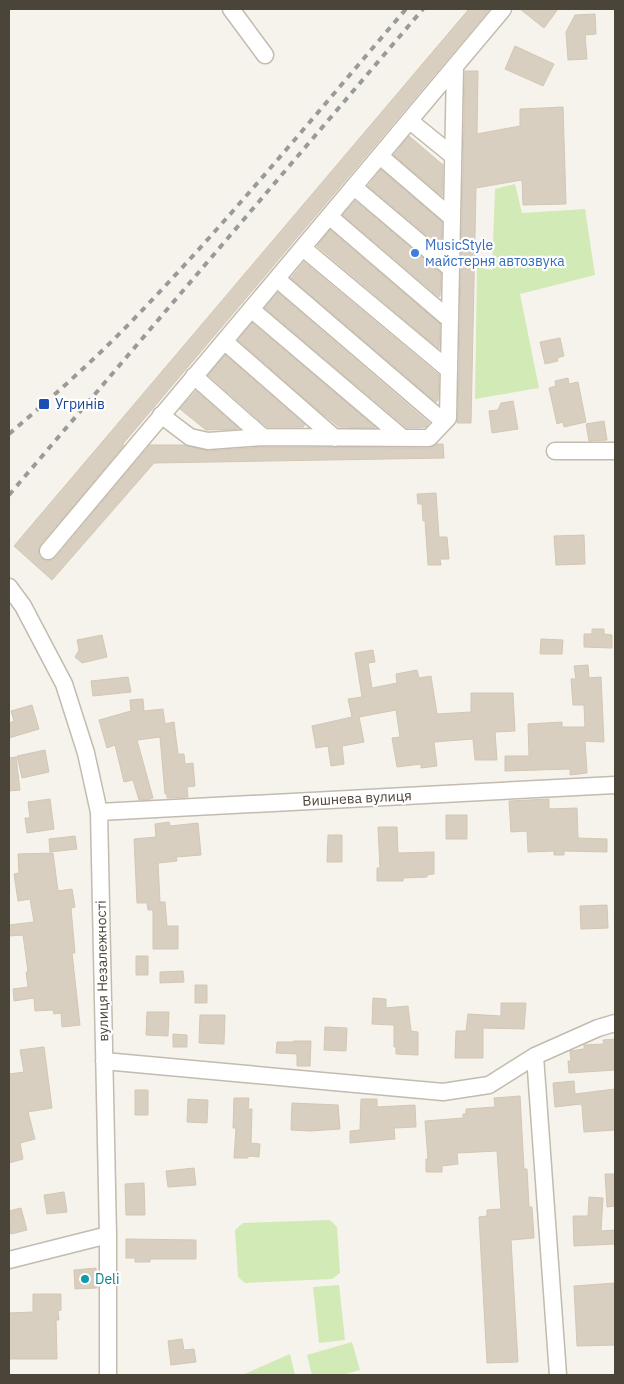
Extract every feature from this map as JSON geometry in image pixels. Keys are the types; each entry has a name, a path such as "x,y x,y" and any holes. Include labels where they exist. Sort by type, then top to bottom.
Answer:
{"street":[{"path":"231,9 265,55"},
{"path":"48,550 410,121 480,34 503,9"},
{"path":"161,415 190,437 208,441 263,437 429,438 448,418 454,68"},
{"path":"410,121 453,156"},
{"path":"380,156 451,217"},
{"path":"354,187 450,268"},
{"path":"329,216 449,319"},
{"path":"302,248 449,370"},
{"path":"276,279 444,422"},
{"path":"251,309 403,438"},
{"path":"224,341 335,438"},
{"path":"194,376 263,437"},
{"path":"555,451 615,451"},
{"name":"вулиця Незалежності","path":"9,587 23,606 64,684 86,754 99,812 108,1235 108,1375"},
{"name":"Вишнева вулиця","path":"99,812 615,785"},
{"path":"104,1061 444,1092 490,1085 535,1056 598,1028 615,1023"},
{"path":"535,1056 558,1375"},
{"path":"9,1260 108,1235"}],"green space":[{"path":"515,184 522,213 585,209 595,275 520,294 539,388 475,399 477,267 492,270 495,189"},
{"path":"330,1220 337,1227 340,1273 332,1279 245,1283 238,1277 235,1230 243,1223"},
{"path":"339,1285 345,1340 319,1343 313,1287"},
{"path":"352,1342 360,1370 342,1375 312,1375 307,1355"},
{"path":"290,1354 295,1375 242,1375"}],"building":[{"path":"469,9 490,9 122,445 124,445 40,545 38,554 46,561 56,557 150,445 183,445 209,451 263,447 429,448 437,444 443,444 444,458 154,463 52,580 14,546"},
{"path":"520,9 558,9 544,28"},
{"path":"595,14 596,34 585,35 587,59 568,60 566,32 575,15"},
{"path":"515,46 554,64 543,86 505,69"},
{"path":"465,71 478,71 477,134 520,126 520,109 563,107 566,204 523,205 522,180 476,188 471,423 457,423 458,418"},
{"path":"409,136 443,165 442,196 394,155"},
{"path":"381,170 442,222 441,247 368,186"},
{"path":"355,201 441,273 439,297 343,215"},
{"path":"330,230 440,324 439,349 317,246"},
{"path":"304,262 439,375 438,400 436,402 291,278"},
{"path":"278,293 429,423 426,427 407,428 265,308"},
{"path":"252,323 375,428 339,427 318,410 238,340"},
{"path":"560,338 564,356 557,358 558,361 545,364 540,342"},
{"path":"225,355 305,425 303,427 267,427 208,375"},
{"path":"568,378 569,384 578,382 586,422 564,427 563,422 557,424 549,388 556,386 555,381"},
{"path":"196,391 238,429 206,430 180,409"},
{"path":"513,401 518,429 492,433 489,411 498,410 501,403"},
{"path":"604,421 607,440 589,441 586,424"},
{"path":"436,493 439,537 447,537 449,559 440,559 441,565 428,565 425,520 423,521 422,504 418,504 417,494"},
{"path":"584,535 585,564 556,565 554,536"},
{"path":"592,629 604,629 604,634 612,635 612,648 584,647 584,634 592,634"},
{"path":"102,635 107,657 82,663 75,657 79,650 77,640"},
{"path":"541,639 563,640 562,654 540,654"},
{"path":"373,650 375,662 368,663 372,688 397,683 396,674 417,670 419,678 431,676 437,714 471,712 471,693 513,693 515,731 495,732 497,760 475,760 473,739 434,742 437,766 421,768 421,764 397,767 392,738 400,737 396,710 359,717 364,742 342,746 344,764 331,766 328,746 316,748 312,726 352,717 348,699 362,697 355,653"},
{"path":"588,665 589,678 601,677 604,742 585,741 587,773 570,775 570,769 505,771 505,756 529,756 528,724 562,722 562,727 585,727 584,705 573,705 571,679 576,679 574,666"},
{"path":"128,677 131,692 93,696 91,681"},
{"path":"143,699 144,711 163,709 165,724 174,722 178,754 184,754 185,764 193,763 195,786 187,787 188,797 167,798 167,794 165,794 160,737 137,740 153,798 147,800 139,800 133,780 124,782 115,745 107,748 99,720 131,711 130,700"},
{"path":"32,705 39,729 9,738 9,723 14,721 11,711"},
{"path":"45,750 49,772 22,778 17,756"},
{"path":"16,757 20,790 9,791 9,758"},
{"path":"50,799 54,829 27,833 25,818 30,818 28,802"},
{"path":"549,799 549,809 577,808 578,838 607,839 607,852 564,851 564,855 554,855 554,851 528,852 527,831 511,832 509,801"},
{"path":"446,815 467,815 467,839 446,839"},
{"path":"169,822 170,826 198,823 201,855 176,857 177,861 158,863 160,902 165,902 167,926 178,926 178,949 153,949 153,910 148,910 147,903 137,903 134,839 156,837 155,824"},
{"path":"378,827 397,827 398,853 434,852 434,874 427,875 427,877 403,878 403,881 377,881 377,868 380,868"},
{"path":"328,835 342,835 342,862 327,862"},
{"path":"75,836 77,849 50,852 49,839"},
{"path":"53,853 58,891 72,889 75,907 71,908 75,953 72,953 80,1025 62,1027 61,1013 54,1014 53,1010 35,1011 34,998 14,1001 13,989 28,987 26,972 28,972 23,935 9,936 9,925 34,922 30,899 18,901 14,874 19,873 18,854"},
{"path":"607,905 608,928 581,929 580,906"},
{"path":"136,956 148,956 148,975 136,975"},
{"path":"183,971 184,982 160,983 160,972"},
{"path":"195,985 207,985 207,1003 195,1003"},
{"path":"373,998 386,999 386,1008 408,1006 411,1031 418,1032 418,1055 396,1054 396,1047 394,1047 394,1025 372,1024"},
{"path":"501,1003 526,1003 524,1029 483,1028 483,1058 455,1058 456,1031 466,1031 468,1014 501,1016"},
{"path":"147,1012 169,1012 168,1036 146,1035"},
{"path":"200,1015 225,1015 224,1044 199,1043"},
{"path":"325,1027 347,1028 346,1051 324,1050"},
{"path":"173,1034 187,1035 187,1047 173,1047"},
{"path":"615,1039 615,1070 569,1073 568,1061 571,1061 570,1051 584,1049 584,1045 604,1044 603,1040"},
{"path":"311,1041 310,1066 297,1066 297,1054 276,1053 277,1042"},
{"path":"44,1047 52,1108 28,1112 35,1139 20,1143 23,1159 9,1163 9,1074 24,1072 20,1050"},
{"path":"574,1081 575,1094 615,1089 615,1130 584,1132 581,1104 555,1107 553,1083"},
{"path":"135,1090 148,1090 148,1115 135,1115"},
{"path":"520,1096 524,1169 527,1169 529,1207 532,1207 534,1238 511,1240 518,1362 487,1363 479,1217 487,1216 487,1210 501,1209 497,1151 457,1153 458,1164 442,1166 442,1172 426,1172 426,1159 428,1159 425,1121 463,1118 463,1114 466,1114 466,1109 495,1107 494,1098"},
{"path":"234,1098 249,1098 248,1109 252,1109 251,1143 260,1144 259,1157 234,1158 236,1128 233,1128"},
{"path":"188,1099 208,1100 207,1123 187,1122"},
{"path":"361,1099 377,1099 377,1107 415,1105 416,1127 394,1128 395,1139 350,1143 350,1131 360,1130"},
{"path":"292,1103 338,1105 340,1129 291,1130"},
{"path":"194,1168 196,1185 168,1187 166,1171"},
{"path":"605,1174 615,1174 615,1206 607,1207"},
{"path":"144,1183 145,1215 126,1215 125,1184"},
{"path":"64,1192 67,1212 47,1214 44,1195"},
{"path":"589,1197 603,1198 601,1231 615,1230 615,1244 574,1246 573,1216 588,1216"},
{"path":"21,1208 27,1230 11,1234 9,1211"},
{"path":"126,1239 196,1240 196,1259 150,1259 150,1262 135,1262 135,1258 126,1258"},
{"name":"Deli","path":"96,1268 97,1288 75,1289 74,1270"},
{"path":"615,1283 615,1345 577,1346 574,1286"},
{"path":"33,1294 61,1294 61,1310 58,1311 59,1320 56,1320 57,1359 9,1359 9,1313 33,1312"},
{"path":"182,1339 184,1350 194,1349 196,1362 171,1365 168,1341"}],"railway":[{"path":"9,434 100,353 165,286 270,169 406,9"},
{"path":"9,495 423,9"}],"place":[{"name":"MusicStyle майстерня автозвука","path":"415,253"},
{"name":"Угринів","path":"44,404"},
{"name":"Deli","path":"85,1279"}]}
